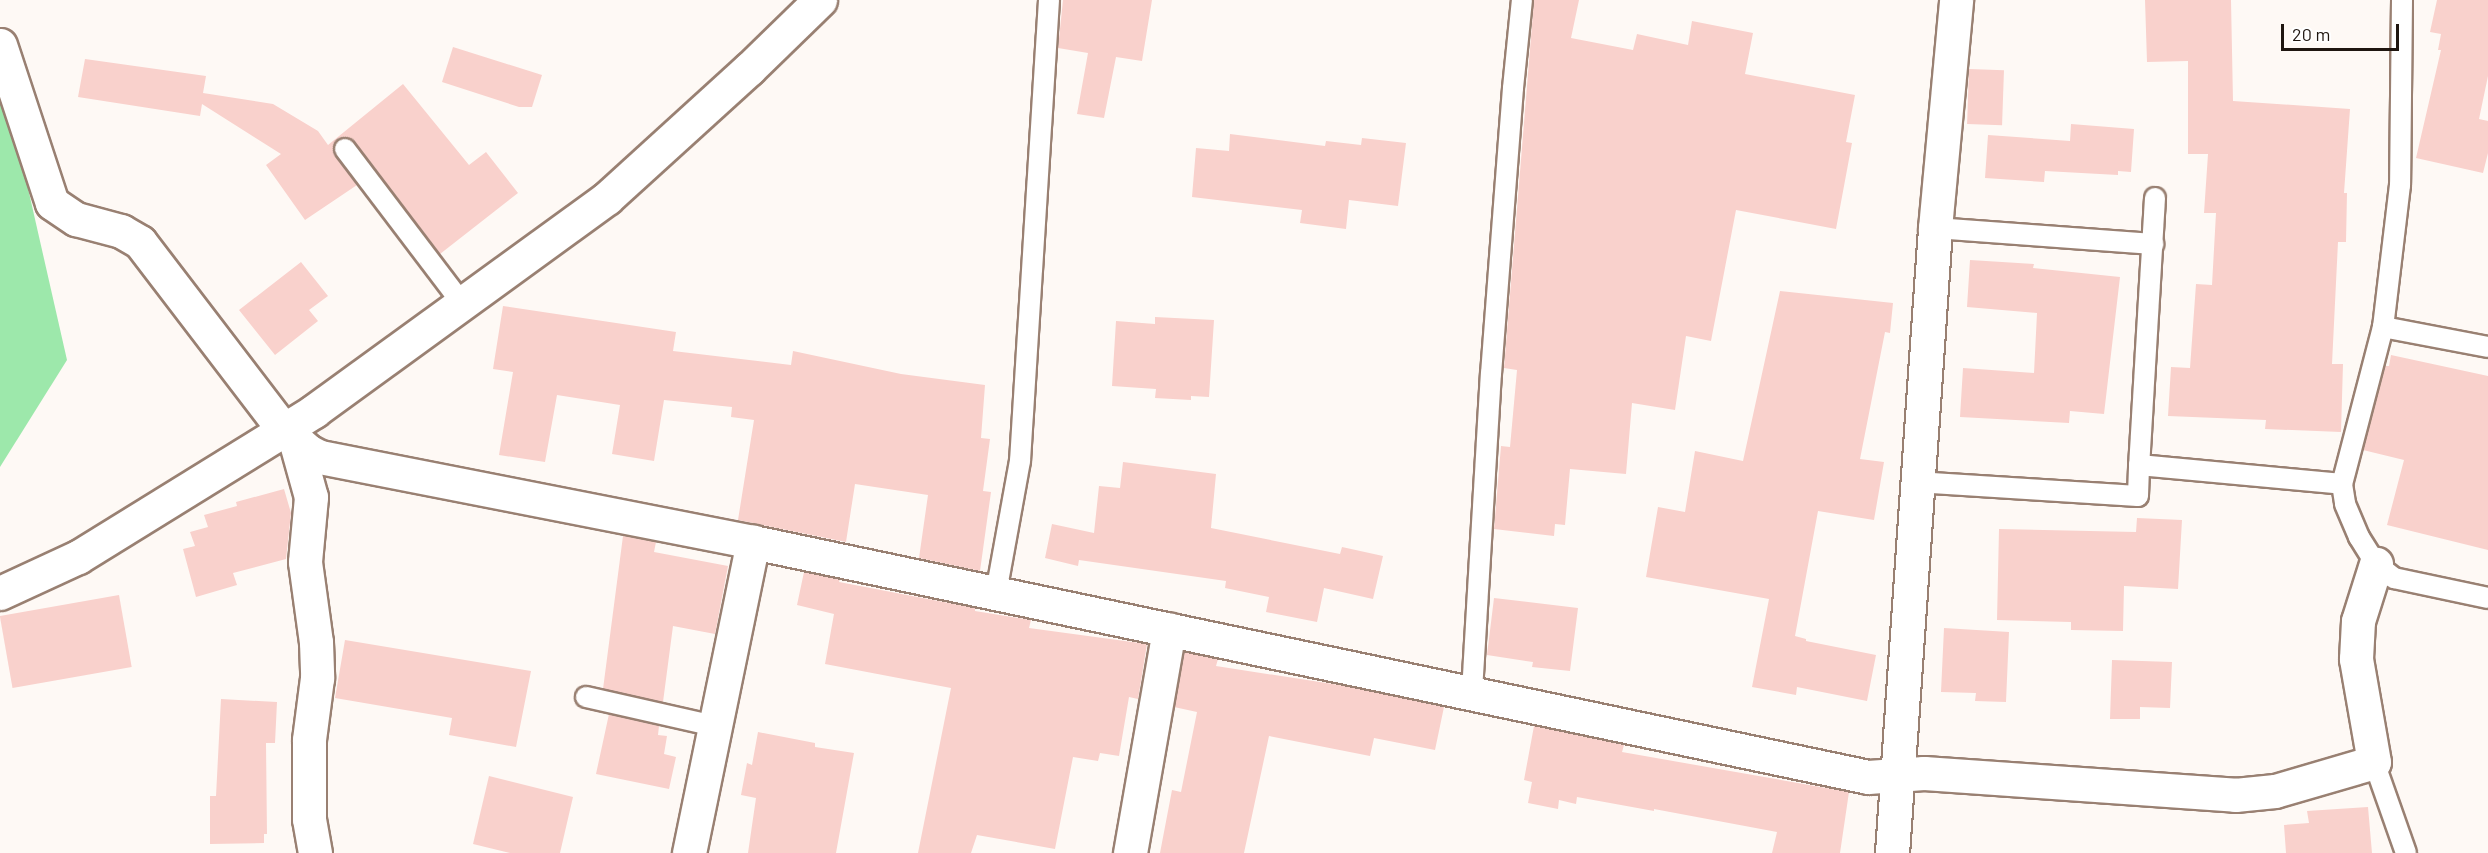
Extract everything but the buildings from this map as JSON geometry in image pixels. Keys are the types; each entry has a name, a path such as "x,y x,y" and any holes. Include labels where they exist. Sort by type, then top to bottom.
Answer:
{"street":[{"path":"0,593 78,557 290,436 314,411 607,198 749,69 820,0"},
{"path":"1892,853 1935,228 1956,0"},
{"path":"0,45 52,203 76,219 121,231 140,242 290,436 320,457 753,542 1868,777 1924,773 2235,795 2275,791 2374,762 2356,659 2358,621 2376,564"},
{"path":"290,436 311,497 304,562 316,642 318,678 309,740 309,819 315,853"},
{"path":"690,853 753,542"},
{"path":"1130,853 1169,629"}],"lane":[{"path":"996,593 1020,461 1049,0"},
{"path":"1472,692 1491,374 1512,88 1522,0"},
{"path":"2402,0 2400,185 2383,327 2342,484 2350,518 2376,564 2394,578 2488,598"},
{"path":"345,149 462,303"},
{"path":"1916,482 2138,496 2155,198"},
{"path":"1935,228 2152,244"},
{"path":"2383,327 2488,347"},
{"path":"2139,465 2342,484"},
{"path":"586,697 715,726"},
{"path":"2374,762 2406,853"}],"green space":[{"path":"0,65 67,360 0,467"}]}
